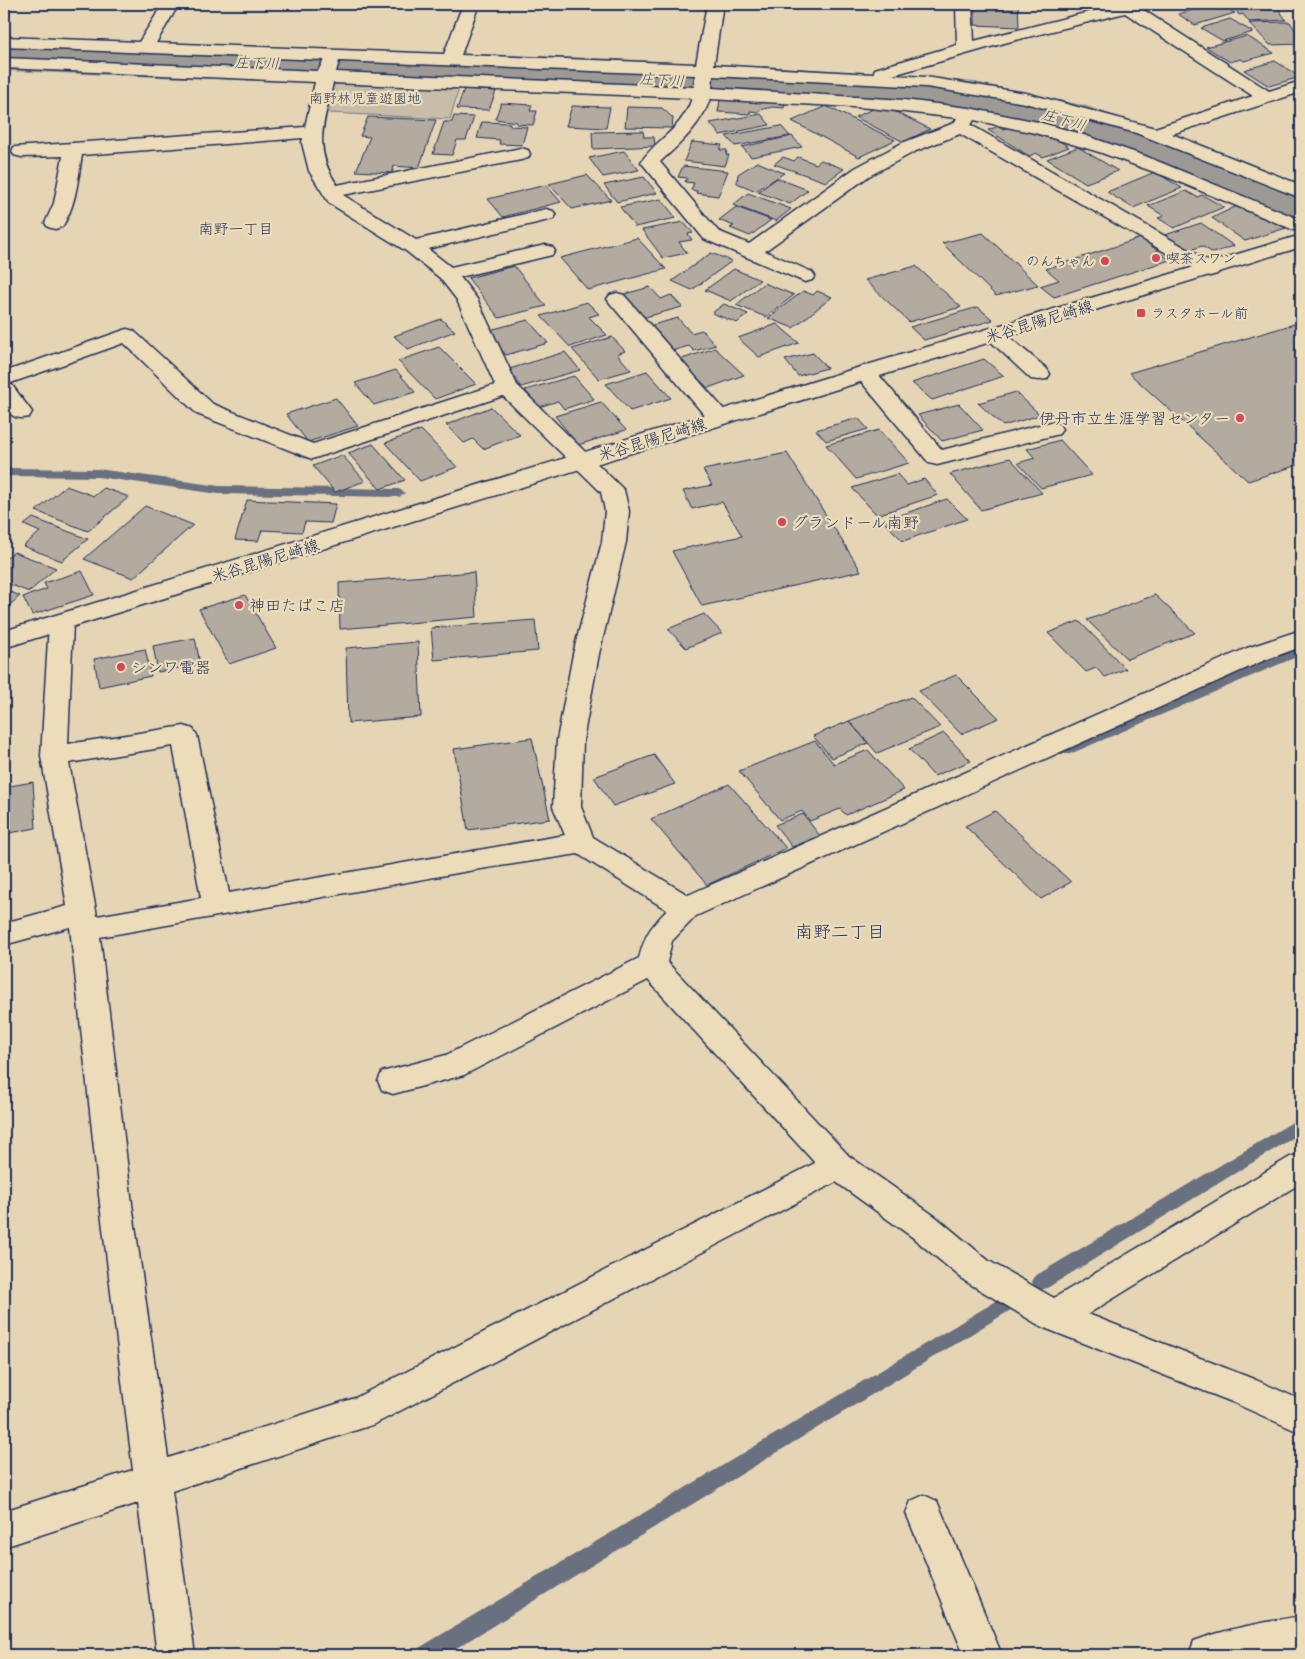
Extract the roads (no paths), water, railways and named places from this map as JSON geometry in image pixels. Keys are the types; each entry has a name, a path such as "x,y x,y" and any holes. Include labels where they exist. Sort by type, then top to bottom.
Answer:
{"street":[{"path":"145,47 171,4"},
{"path":"451,59 470,4"},
{"path":"715,4 703,86 696,113 675,139 650,162 710,235 805,276"},
{"path":"964,4 966,48"},
{"path":"866,78 966,48 1042,20 1134,5 1267,97"},
{"path":"4,42 145,47 329,66 451,59 703,86 907,104 965,120 1039,128 1116,152 1301,227"},
{"path":"4,63 329,66 703,86"},
{"path":"329,66 311,143 318,172 336,199 364,219 413,247 447,274 468,299 507,388 584,460 612,490 618,511 614,542 586,654 570,740 567,807 582,843 686,908"},
{"path":"530,97 555,101 703,86 866,78 926,82 1026,98 1154,134 1301,192"},
{"path":"1154,134 1301,86"},
{"path":"751,252 862,172 965,120"},
{"path":"965,120 1210,270"},
{"path":"21,151 73,150 313,132"},
{"path":"55,223 64,203 73,150"},
{"path":"332,192 521,154"},
{"path":"413,247 546,216"},
{"name":"米谷昆陽尼崎線","path":"4,640 865,373 1301,241"},
{"path":"447,274 544,251"},
{"path":"617,299 719,418"},
{"path":"994,334 1040,374"},
{"path":"4,379 127,335 206,409 312,452 507,388"},
{"path":"865,373 937,458 1051,428"},
{"path":"4,390 21,412"},
{"path":"61,623 54,756 83,921 116,1204 176,1655"},
{"path":"393,1081 452,1066 652,965 659,937 686,908 1248,658 1301,638"},
{"path":"54,756 184,735 217,906"},
{"path":"4,934 83,921 217,906 582,843"},
{"path":"652,965 838,1166 924,1227 977,1272 1054,1316 1244,1391 1301,1417"},
{"path":"4,1529 363,1412 838,1166"},
{"path":"1054,1316 1301,1166"},
{"path":"924,1513 983,1655"},
{"path":"1208,1655 1261,1642 1301,1635"}],"waterway":[{"name":"庄下川","path":"4,54 617,77 876,91 976,100 1066,119 1209,170 1301,208"},
{"path":"4,472 98,473 219,490 399,493"},
{"path":"1065,750 1301,650"},
{"path":"1041,1282 1301,1124"},
{"path":"426,1655 1008,1302"}],"place":[{"name":"喫茶スワン","path":"1156,258"},
{"name":"のんちゃん","path":"1105,261"},
{"name":"ラスタホール前","path":"1141,313"},
{"name":"伊丹市立生涯学習センター","path":"1240,418"},
{"name":"グランドール南野","path":"782,522"},
{"name":"神田たばこ店","path":"239,605"},
{"name":"シンワ電器","path":"121,667"}],"district":[{"name":"南野一丁目","path":"236,229"},
{"name":"南野二丁目","path":"840,932"}],"park label":[{"name":"南野林児童遊園地","path":"365,98"}]}
